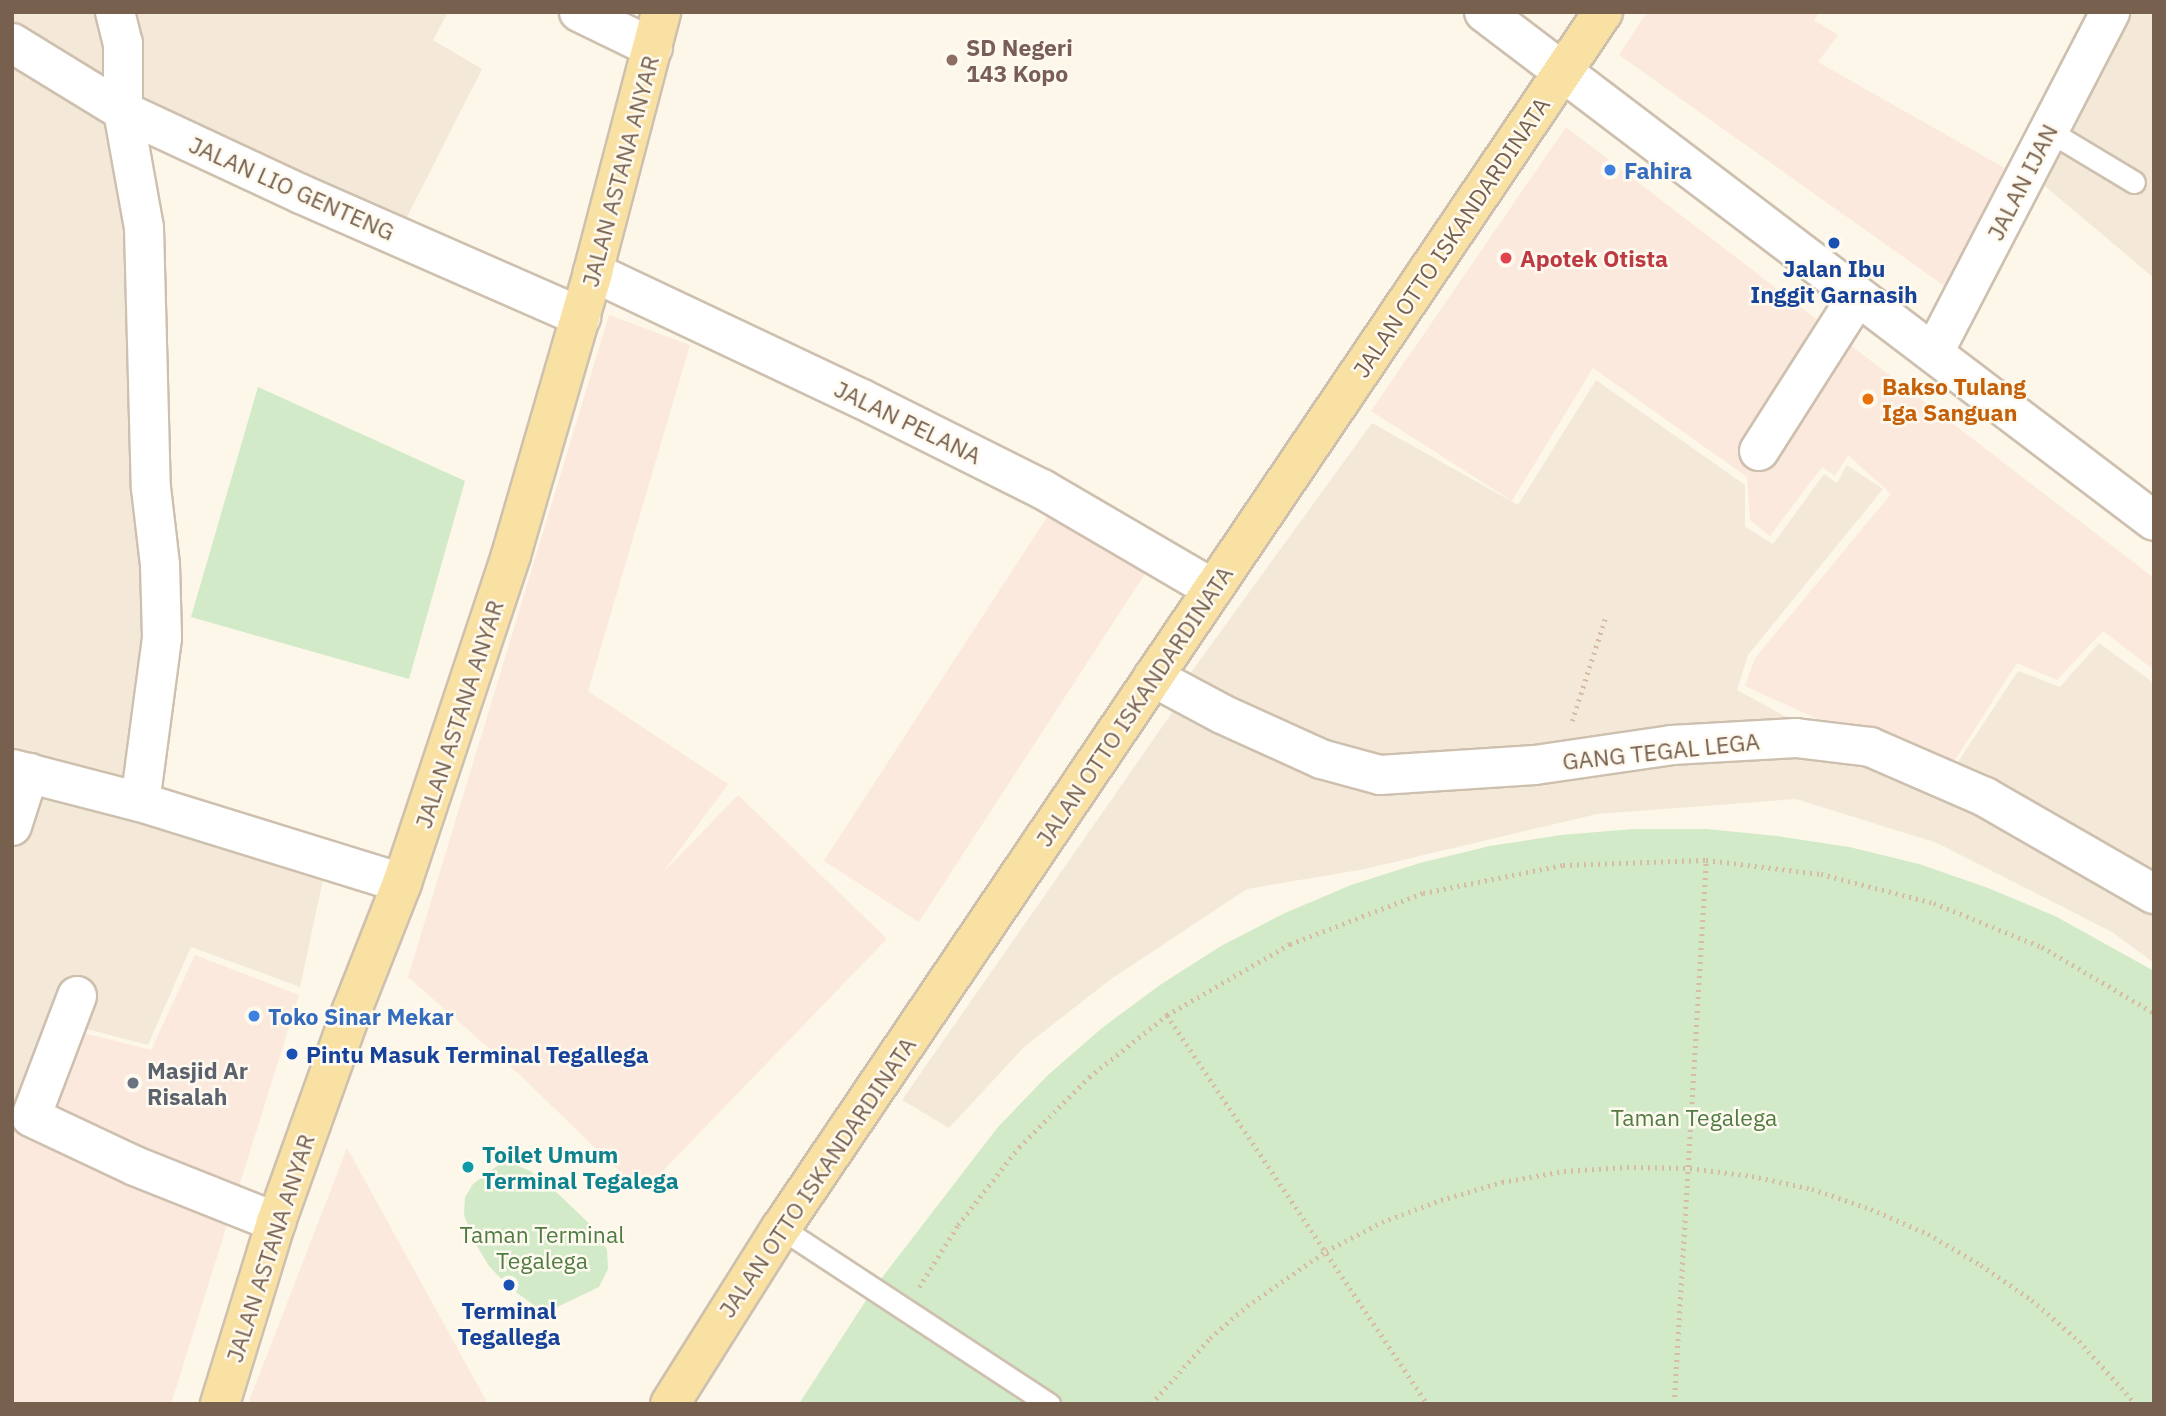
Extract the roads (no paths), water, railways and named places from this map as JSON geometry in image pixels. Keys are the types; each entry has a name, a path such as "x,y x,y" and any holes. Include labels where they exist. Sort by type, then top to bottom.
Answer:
{"main road":[{"name":"JALAN OTTO ISKANDARDINATA","path":"670,1404 781,1228 1602,12"},
{"name":"JALAN ASTANA ANYAR","path":"220,1404 276,1222 352,1010 402,883 511,555 581,317 657,30"}],"street":[{"path":"115,12 123,43 124,111 144,228 151,488 160,565 162,638 140,802"},
{"path":"579,12 657,30"},
{"path":"1484,12 2154,521"},
{"name":"JALAN IJAN","path":"1934,352 2108,13"},
{"name":"JALAN LIO GENTENG","path":"12,43 124,111 301,194 581,317"},
{"name":"JALAN PELANA","path":"593,272 862,399 1042,489 1213,589"},
{"path":"1759,452 1857,297"},
{"name":"GANG TEGAL LEGA","path":"1153,677 1222,714 1321,759 1380,775 1559,762 1672,745 1796,738 1870,747 1985,797 2154,894"},
{"path":"12,826 21,771 140,802 402,883"},
{"path":"78,996 31,1117 135,1166 276,1222"}],"lane":[{"path":"2049,131 2134,182"},
{"path":"781,1228 1049,1404"}],"place":[{"name":"SD Negeri 143 Kopo","path":"952,60"},
{"name":"Fahira","path":"1610,170"},
{"name":"Jalan Ibu Inggit Garnasih","path":"1834,243"},
{"name":"Apotek Otista","path":"1506,258"},
{"name":"Bakso Tulang Iga Sanguan","path":"1868,399"},
{"name":"Toko Sinar Mekar","path":"254,1016"},
{"name":"Pintu Masuk Terminal Tegallega","path":"292,1054"},
{"name":"Masjid Ar Risalah","path":"133,1083"},
{"name":"Toilet Umum Terminal Tegalega","path":"468,1167"},
{"name":"Terminal Tegallega","path":"509,1285"}],"park label":[{"name":"Taman Tegalega","path":"1694,1117"},
{"name":"Taman Terminal Tegalega","path":"542,1247"}]}
